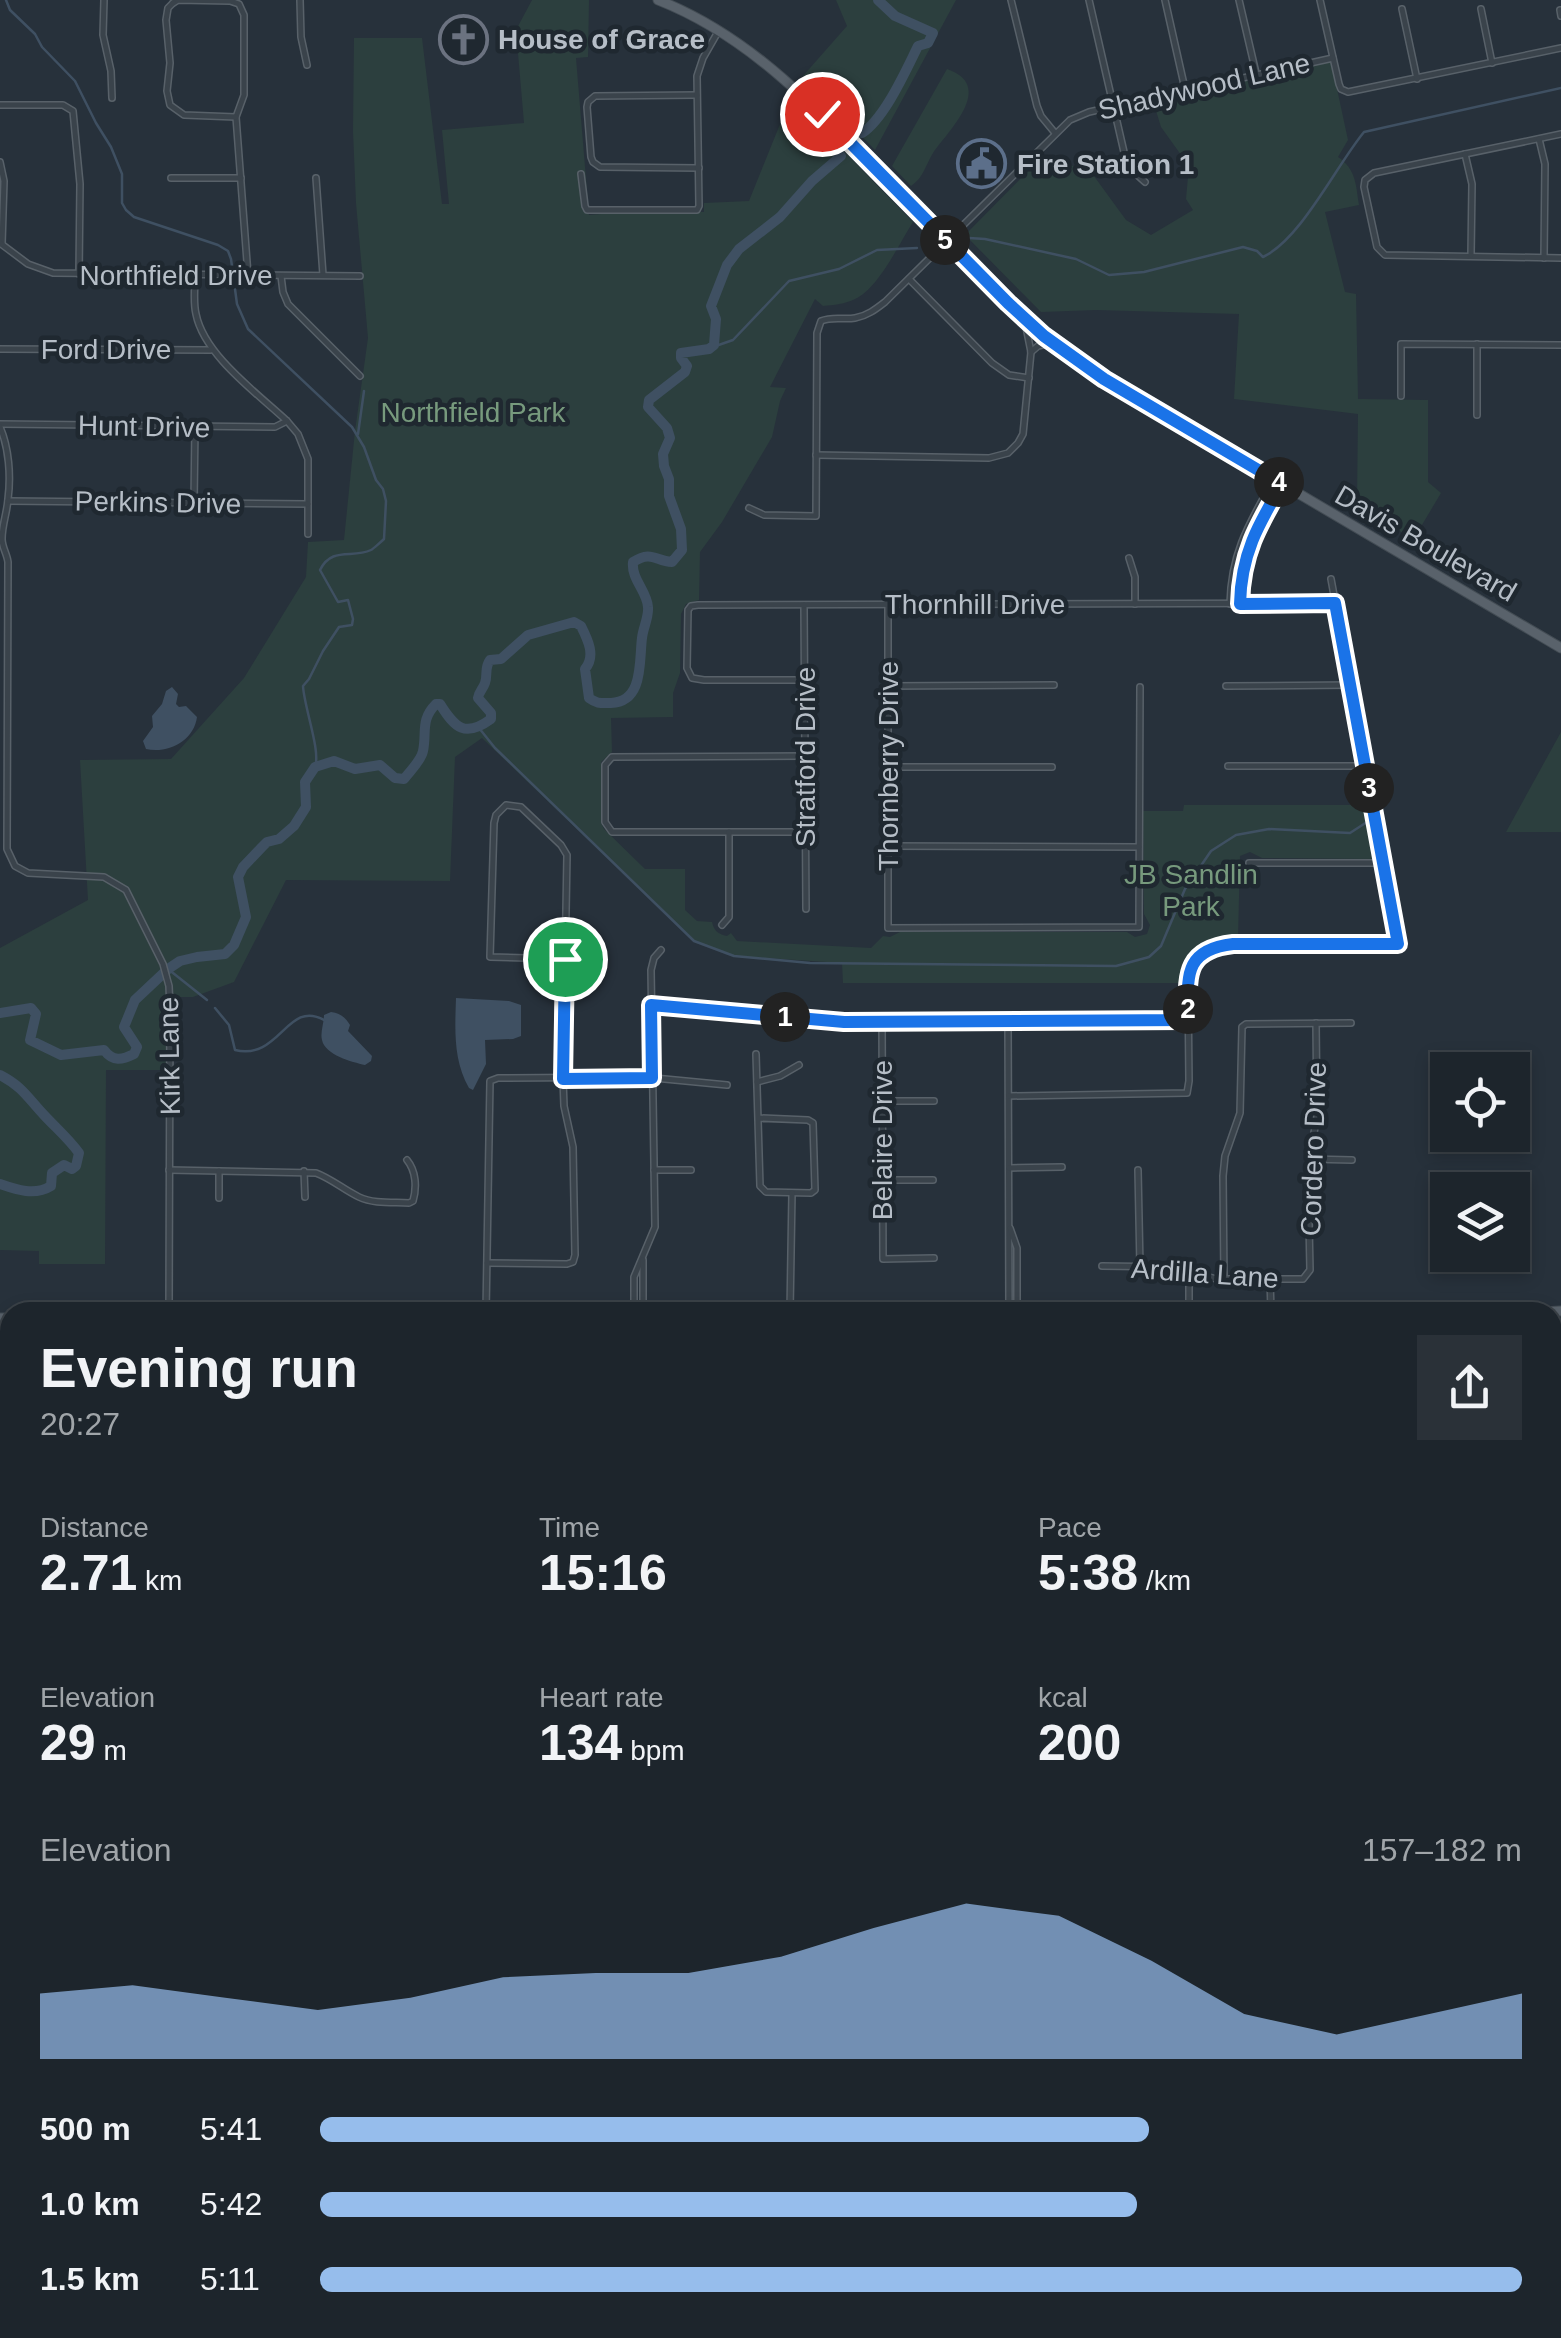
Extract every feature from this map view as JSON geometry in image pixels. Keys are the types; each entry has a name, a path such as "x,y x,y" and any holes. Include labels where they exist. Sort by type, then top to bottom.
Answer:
{"main road":[{"name":"Davis Boulevard","path":"658,0 719,30 796,88 1024,319 1052,342 1104,379 1561,648"}],"street":[{"path":"104,0 102,35 111,71 112,98"},
{"path":"236,117 184,115 174,110 168,100 170,63 166,41 171,2 230,0 239,4 244,15 244,95 236,117 244,275"},
{"path":"299,0 307,64"},
{"path":"1010,0 1036,106 1055,133"},
{"path":"1089,0 1129,164 1145,182"},
{"path":"1165,0 1185,90"},
{"path":"1239,0 1256,73"},
{"path":"1320,0 1339,84 1344,91 1355,92 1561,48"},
{"path":"1402,9 1418,79"},
{"path":"1481,9 1492,63"},
{"path":"582,174 587,210 694,210 699,206 699,68 719,30"},
{"name":"Shadywood Lane","path":"749,508 764,516 816,516 821,321 831,317 856,318 871,312 1055,133 1078,116 1113,106 1333,58"},
{"path":"697,95 602,95 592,98 587,107 591,158 596,164 607,168 699,168"},
{"path":"0,106 71,108 80,184 79,274"},
{"path":"1561,134 1374,173 1365,180 1364,187 1380,252 1393,256 1561,258"},
{"path":"1539,138 1545,164 1544,258"},
{"path":"1465,154 1472,184 1471,256"},
{"path":"0,162 4,181 1,243"},
{"path":"171,178 241,178"},
{"path":"316,178 323,276"},
{"name":"Northfield Drive","path":"1,243 35,268 53,274 360,276"},
{"path":"195,275 195,310 211,350 287,422 306,450 308,534"},
{"path":"280,276 288,304 360,376"},
{"path":"909,278 992,364 1009,374 1029,378"},
{"path":"816,455 989,458 1013,448 1023,434 1029,378 1031,352 1024,319"},
{"path":"1031,352 1052,342"},
{"path":"1401,396 1401,344 1561,345"},
{"path":"1476,344 1478,415"},
{"name":"Ford Drive","path":"0,349 211,350"},
{"name":"Hunt Drive","path":"0,426 275,427 287,422"},
{"name":"Kirk Lane","path":"0,426 6,447 8,501 1,544 8,562 5,838 10,858 18,869 28,873 90,875 112,880 126,890 168,978 169,1302"},
{"path":"194,502 195,427"},
{"path":"1230,604 1240,542 1278,482"},
{"path":"1240,604 1241,576 1248,549 1278,482"},
{"name":"Perkins Drive","path":"8,501 308,504"},
{"path":"1129,558 1136,577 1135,604"},
{"path":"1008,1096 1186,1094 1190,971 1203,951 1215,946 1398,944 1331,579"},
{"name":"Thornhill Drive","path":"805,680 692,678 686,668 686,617 691,606 1335,603"},
{"name":"Thornberry Drive","path":"888,604 888,928 1139,927 1140,847"},
{"name":"Stratford Drive","path":"804,605 806,909"},
{"path":"888,686 1054,685"},
{"path":"1226,686 1350,685"},
{"path":"888,846 1140,847 1140,688"},
{"path":"805,756 612,757 605,766 605,822 607,828 617,832 805,832"},
{"path":"1228,766 1365,766"},
{"path":"888,767 1052,767"},
{"path":"487,1263 567,1264 573,1262 574,1254 573,1147 563,1079 565,959 566,855 561,844 521,806 506,806 494,824 490,957 565,959"},
{"path":"722,925 729,917 729,832"},
{"path":"1249,863 1383,863"},
{"path":"643,1302 644,1257 655,1227 652,964 661,950"},
{"path":"651,1005 844,1022 1188,1020"},
{"path":"1008,1021 1008,1302"},
{"name":"Belaire Drive","path":"882,1022 883,1258 934,1258"},
{"name":"Cordero Drive","path":"1308,1275 1309,1159 1318,1117 1316,1023"},
{"path":"1224,1279 1223,1176 1225,1156 1240,1112 1242,1026 1351,1023"},
{"path":"756,1054 760,1186 766,1192 815,1190 814,1123 759,1118"},
{"path":"757,1082 780,1076 799,1065"},
{"path":"486,1302 490,1081 652,1078 726,1085"},
{"path":"882,1100 934,1101"},
{"path":"1309,1159 1352,1160"},
{"path":"170,1170 304,1171 330,1178 370,1201 409,1203 413,1200 414,1168 407,1160"},
{"path":"1009,1168 1062,1167"},
{"path":"654,1170 691,1170"},
{"path":"1138,1170 1140,1267"},
{"path":"219,1171 219,1198"},
{"path":"304,1171 305,1197"},
{"path":"883,1180 933,1180"},
{"path":"790,1302 792,1193"},
{"path":"1009,1225 1017,1248 1017,1302"},
{"name":"Ardilla Lane","path":"1102,1266 1175,1267 1224,1279 1303,1279 1308,1275"},
{"path":"1188,1302 1190,1272"},
{"path":"1270,1279 1270,1302"},
{"path":"0,2165 0,2178"}],"green space":[{"path":"532,0 589,0 588,57 576,58 589,215 648,210 704,212 704,203 749,201 791,97 913,222 880,276 864,294 851,301 823,306 815,299 770,387 786,388 772,437 700,552 699,600 686,604 681,614 680,673 673,693 673,717 611,718 612,752 601,762 604,829 645,869 685,869 685,910 697,921 712,922 721,934 731,933 737,941 871,948 883,936 900,932 1127,932 1135,937 1147,934 1150,925 1144,914 1143,811 1183,811 1184,805 1365,805 1375,859 1262,858 1250,852 1240,856 1238,939 1217,941 1201,949 1189,963 1185,983 843,983 842,963 734,956 694,941 482,738 455,757 450,881 286,880 234,982 193,997 167,997 167,1070 106,1070 105,1264 39,1264 39,1251 0,1250 0,948 88,900 80,760 171,759 244,678 306,577 308,542 344,540 368,338 356,203 354,38 422,38 442,204 449,204 442,130 524,123 516,30"},
{"path":"836,0 956,0 875,150 803,76 847,26"},
{"path":"1331,61 1348,140 1338,157 1352,172 1359,205 1325,212 1345,292 1356,294 1358,399 1428,400 1428,482 1441,493 1413,540 1357,502 1358,414 1234,399 1239,314 1041,312 965,235 1043,156 1091,172 1126,220 1151,235 1193,210 1186,199 1189,166 1161,127 1153,101"},
{"path":"947,69 968,86 968,97 957,121 911,186 892,166"},
{"path":"1561,732 1561,832 1506,832"}],"water":[{"path":"172,687 178,694 176,704 186,706 197,717 195,725 179,744 146,749 143,741 153,727 152,716"},
{"path":"456,998 521,1005 521,1036 485,1040 486,1064 473,1090 464,1077 458,1055"},
{"path":"331,1012 346,1020 350,1025 348,1031 372,1056 371,1061 365,1065 346,1060 324,1045 324,1015"}],"waterway":[{"path":"6,0 10,10 75,81 122,174 122,203 126,210 134,217 228,251 237,304 248,329 352,427 383,489 384,539 371,550 336,555 320,570 338,602 348,600 353,619 352,625 339,627 303,686 316,751 315,767"},
{"path":"862,133 887,105 918,46 928,43 933,33 895,16 878,0"},
{"path":"969,238 1076,259 1109,275 1144,272 1243,247 1263,257 1304,219 1364,132 1561,88"},
{"path":"0,1013 31,1008 36,1014 30,1040 61,1055 104,1050 118,1059 134,1054 137,1047 124,1027 135,1000 180,961 225,954 234,945 246,917 238,877 267,842 279,839 294,826 306,807 305,782 315,767 334,761 355,769 380,765 395,778 404,779 422,755 426,721 436,704 461,728 474,728 491,719 491,713 478,698 488,663 501,659 528,635 574,622 581,626 590,653 585,669 589,698 611,703 629,696 638,679 648,611 633,562 649,556 672,562 682,550 681,529 664,466 663,454 670,438 667,428 648,407 649,400 685,372 687,366 681,353 714,345 716,319 711,306 727,265 739,249 780,217 841,156"},
{"path":"710,348 733,340 789,281 839,269 877,250 917,248"},
{"path":"358,434 364,391"},
{"path":"479,728 694,941 734,956 810,963 1116,966 1149,957 1161,946 1185,889 1211,851 1236,835 1269,829 1350,833 1367,822"},
{"path":"168,969 207,1000"},
{"path":"215,1008 229,1025 235,1050 263,1047 301,1017 324,1020"},
{"path":"0,1075 24,1093 79,1153 76,1166 72,1169 64,1165 52,1173 51,1186 45,1189 26,1191 0,1184"}],"place":[{"name":"House of Grace","path":"463,39"},
{"name":"Fire Station 1","path":"982,164"}],"route":[{"path":"565,959 563,1079 652,1078 651,1005 844,1022 1188,1020 1190,971 1203,951 1215,946 1398,944 1335,603 1240,604 1241,576 1252,537 1282,484 1104,379 1044,336 822,114"}],"park label":[{"name":"Northfield Park","path":"473,412"},
{"name":"JB Sandlin Park","path":"1191,890"}]}
